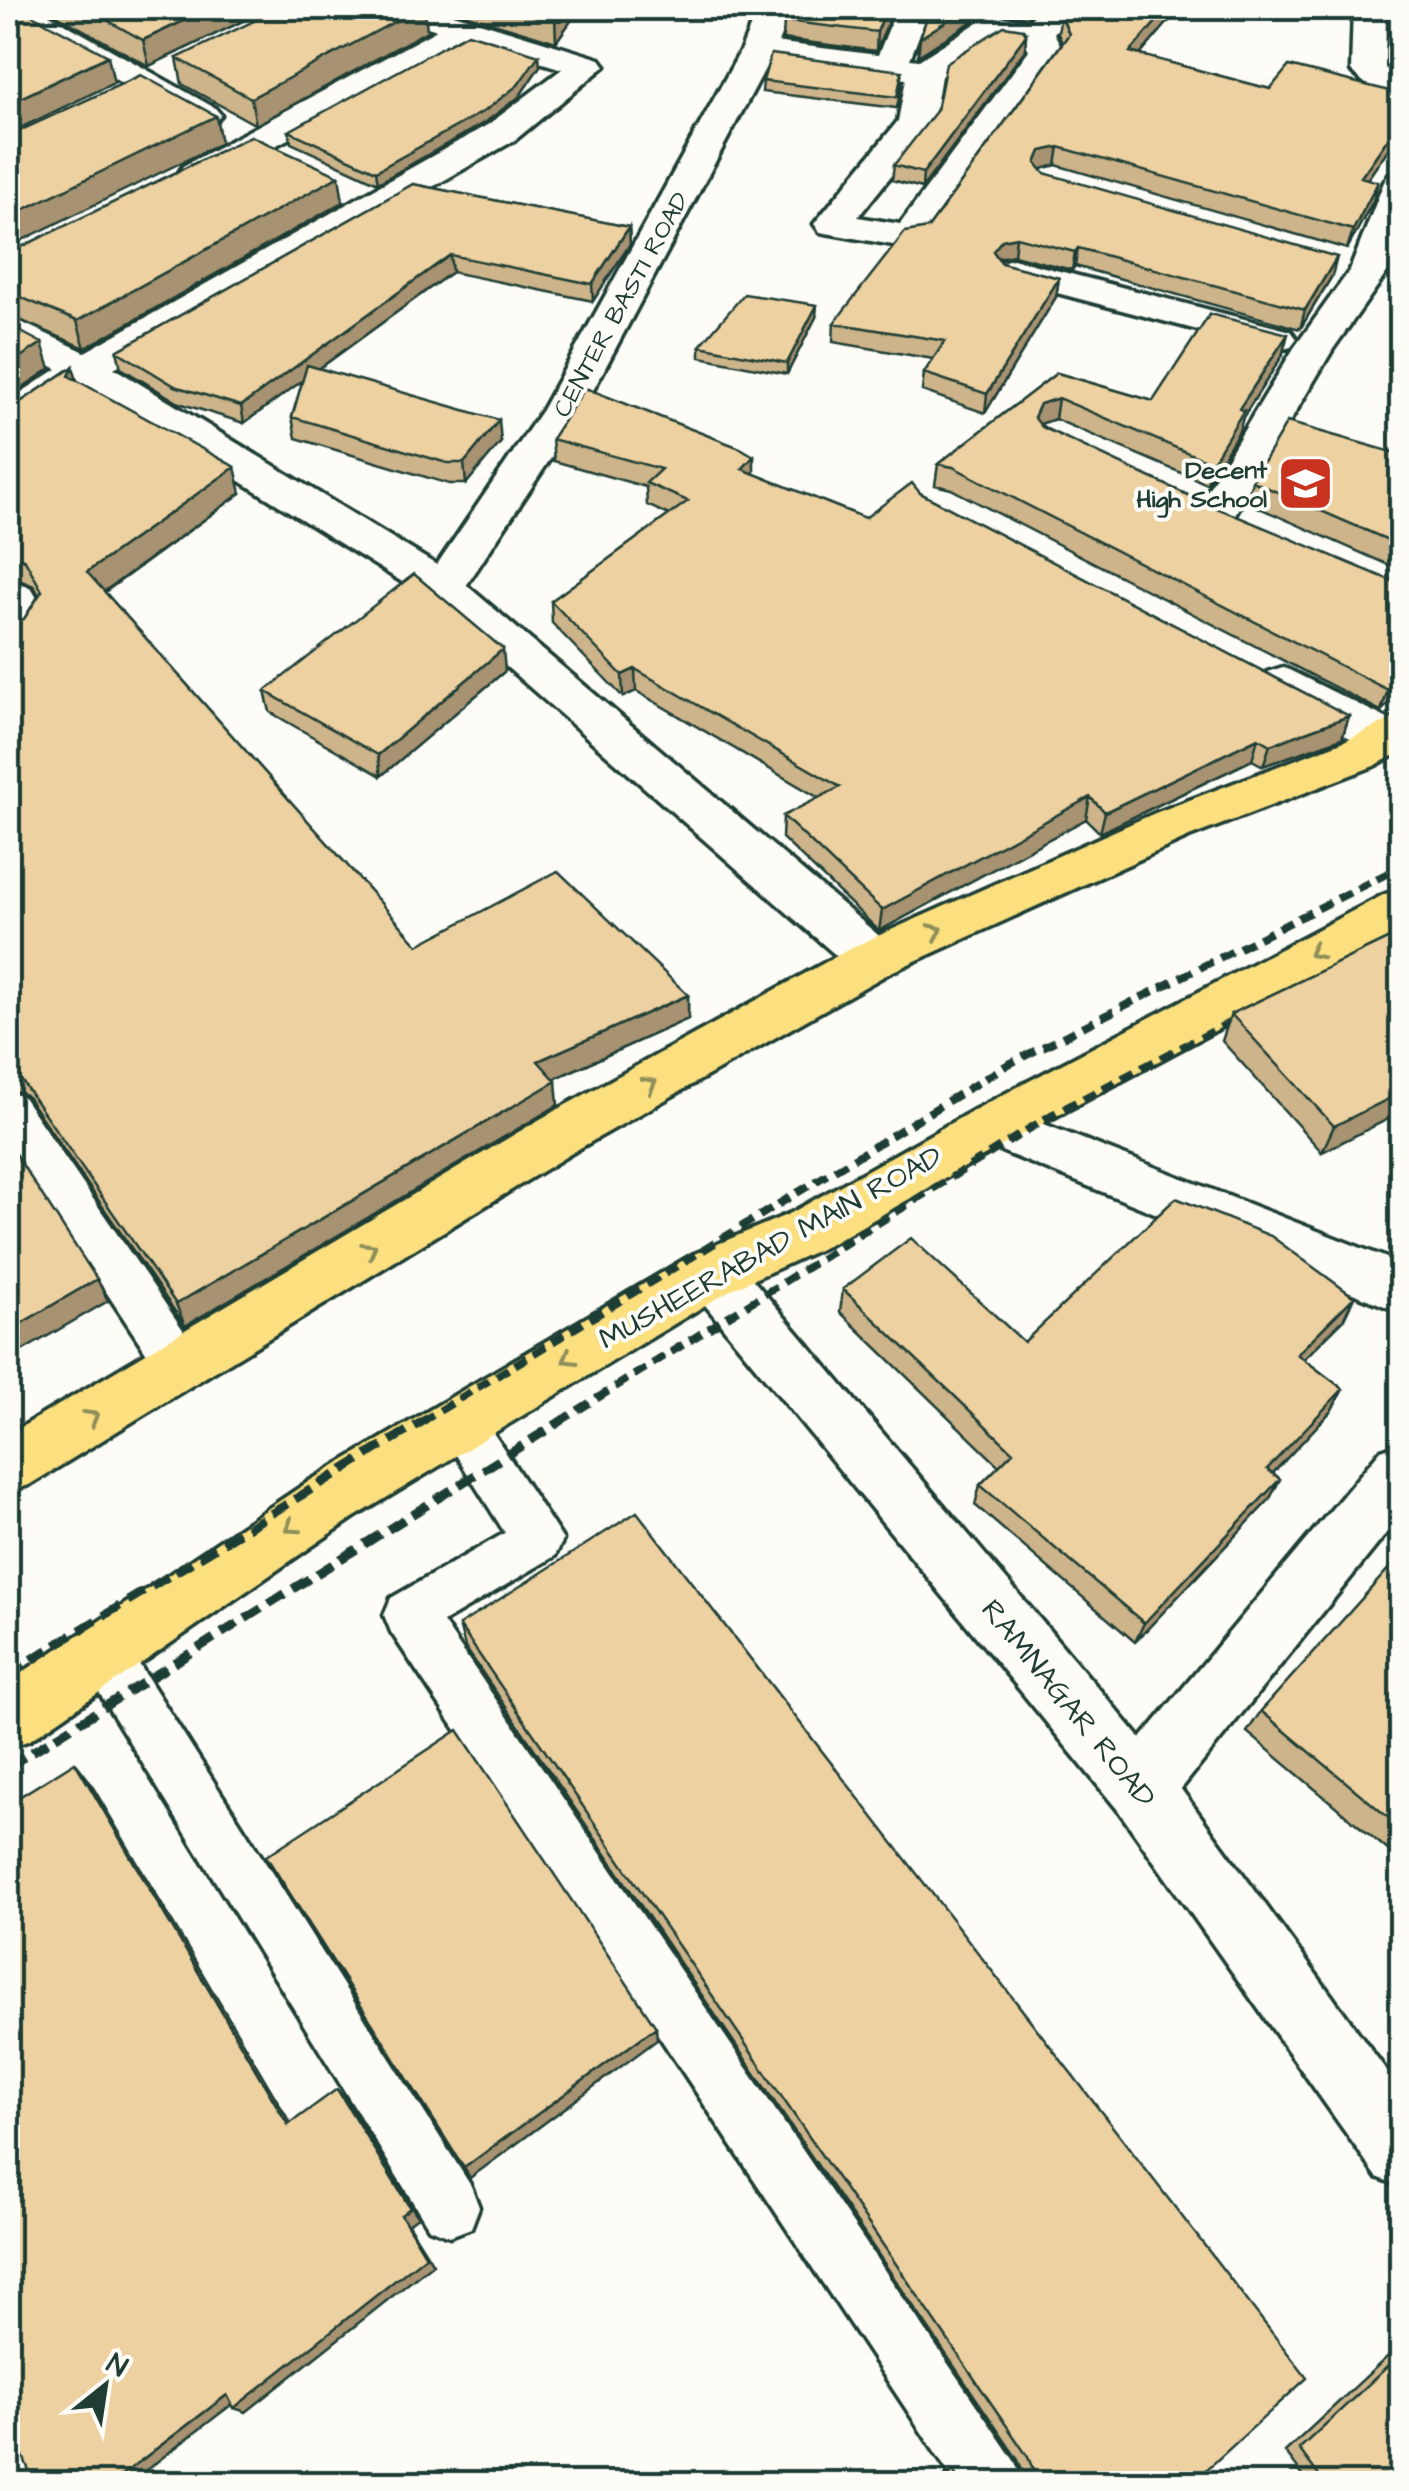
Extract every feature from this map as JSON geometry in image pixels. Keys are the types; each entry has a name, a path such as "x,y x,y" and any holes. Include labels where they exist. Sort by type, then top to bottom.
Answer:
{"main road":[{"path":"8,1466 561,1133 873,959 1172,825 1387,748"},
{"name":"MUSHEERABAD MAIN ROAD","path":"8,1718 332,1499 712,1272 810,1229 993,1125 1402,907"}],"street":[{"path":"13,8 291,161"},
{"path":"8,44 90,8"},
{"path":"8,419 86,368 502,132 588,66 400,8"},
{"name":"CENTER BASTI ROAD","path":"443,588 562,411 620,312 758,50 775,8"},
{"path":"890,67 913,8"},
{"path":"1369,8 1368,71 1402,98"},
{"path":"758,50 925,71 995,26 1048,20 1046,50 910,237 832,224 915,123 925,71"},
{"path":"167,188 256,144 466,28"},
{"path":"114,102 184,68"},
{"path":"915,123 984,140"},
{"path":"1215,510 1314,348 1368,273 1402,182"},
{"path":"344,186 380,202"},
{"path":"1014,270 1314,348"},
{"path":"8,328 86,368 443,588 873,959"},
{"path":"8,594 16,598 25,615 8,636"},
{"path":"1248,665 1387,748"},
{"path":"993,1125 1402,1289"},
{"name":"RAMNAGAR ROAD","path":"712,1272 1141,1788 1402,2152"},
{"path":"1141,1788 1402,1469"}],"lane":[{"path":"8,1109 180,1364"},
{"path":"460,1423 538,1540 409,1615 993,2484"},
{"path":"104,1656 450,2207"},
{"path":"8,2466 16,2484"}],"building":[{"path":"8,8 19,8 108,56 8,104"},
{"path":"85,8 211,8 143,40"},
{"path":"281,8 420,8 251,98 177,58"},
{"path":"528,8 560,8 555,16"},
{"path":"817,8 887,8 877,32 784,21 787,14 813,18"},
{"path":"930,8 967,8 920,38"},
{"path":"1067,8 1168,8 1130,52 1270,89 1289,66 1402,94 1402,118 1361,177 1378,182 1353,230 1059,147 1041,151 1036,163 1044,173 1337,257 1305,310 1078,248 1075,252 1016,237 1002,240 993,251 1001,263 1059,278 987,394 924,373 945,341 834,323 905,232 928,228 1069,34 1061,15"},
{"path":"1004,26 1023,29 1026,35 923,173 894,165 937,110 946,63"},
{"path":"468,33 539,55 518,85 486,110 376,171 289,131"},
{"path":"771,54 902,71 897,97 763,81"},
{"path":"141,75 216,116 8,217 8,136"},
{"path":"251,136 339,176 77,321 8,292 8,251"},
{"path":"413,184 629,227 592,284 450,255 241,406 175,386 117,351"},
{"path":"744,294 817,305 787,363 700,346"},
{"path":"1210,314 1288,334 1239,409 1244,410 1212,463 1058,398 1040,404 1034,417 1042,427 1205,503 1402,585 1402,677 1388,690 953,467 938,464 1057,373 1153,401"},
{"path":"8,325 42,343 8,365"},
{"path":"307,365 499,420 464,463 447,463 292,417"},
{"path":"73,367 69,376 235,467 87,572 418,945 558,871 688,995 538,1061 556,1081 176,1304 15,1071 8,1069 8,624 24,619 42,591 25,560 8,552 8,406 16,405"},
{"path":"585,388 740,448 754,456 742,469 865,518 912,483 920,493 1349,716 1270,745 1258,738 1105,812 1090,797 882,910 783,816 840,787 635,669 622,675 551,601 688,501 646,483 661,469 552,439"},
{"path":"1287,422 1392,452 1402,442 1402,546 1252,481"},
{"path":"414,574 503,649 378,755 265,691"},
{"path":"1402,932 1402,1092 1334,1126 1231,1014"},
{"path":"8,1143 97,1279 8,1331"},
{"path":"1176,1198 1271,1236 1354,1297 1297,1354 1343,1389 1267,1469 1280,1479 1144,1623 980,1485 1013,1452 843,1289 911,1238 1024,1342"},
{"path":"637,1512 1307,2378 1191,2484 1035,2484 1028,2457 459,1625"},
{"path":"1402,1554 1402,1829 1261,1711"},
{"path":"458,1730 656,2027 464,2168 266,1856"},
{"path":"75,1762 288,2125 337,2089 410,2208 401,2215 426,2256 234,2408 227,2395 110,2484 31,2484 33,2480 16,2439 8,2435 8,1804"},
{"path":"1402,2353 1402,2484 1325,2484 1299,2449"},
{"path":"953,2472 962,2484 942,2484"}],"railway":[{"path":"421,1422 1007,1065 1402,866"},
{"path":"559,1422 1053,1114 1250,1012"},
{"path":"8,1674 425,1420"},
{"path":"8,1767 563,1420"}],"place":[{"name":"Decent High School","path":"1306,483"}]}
